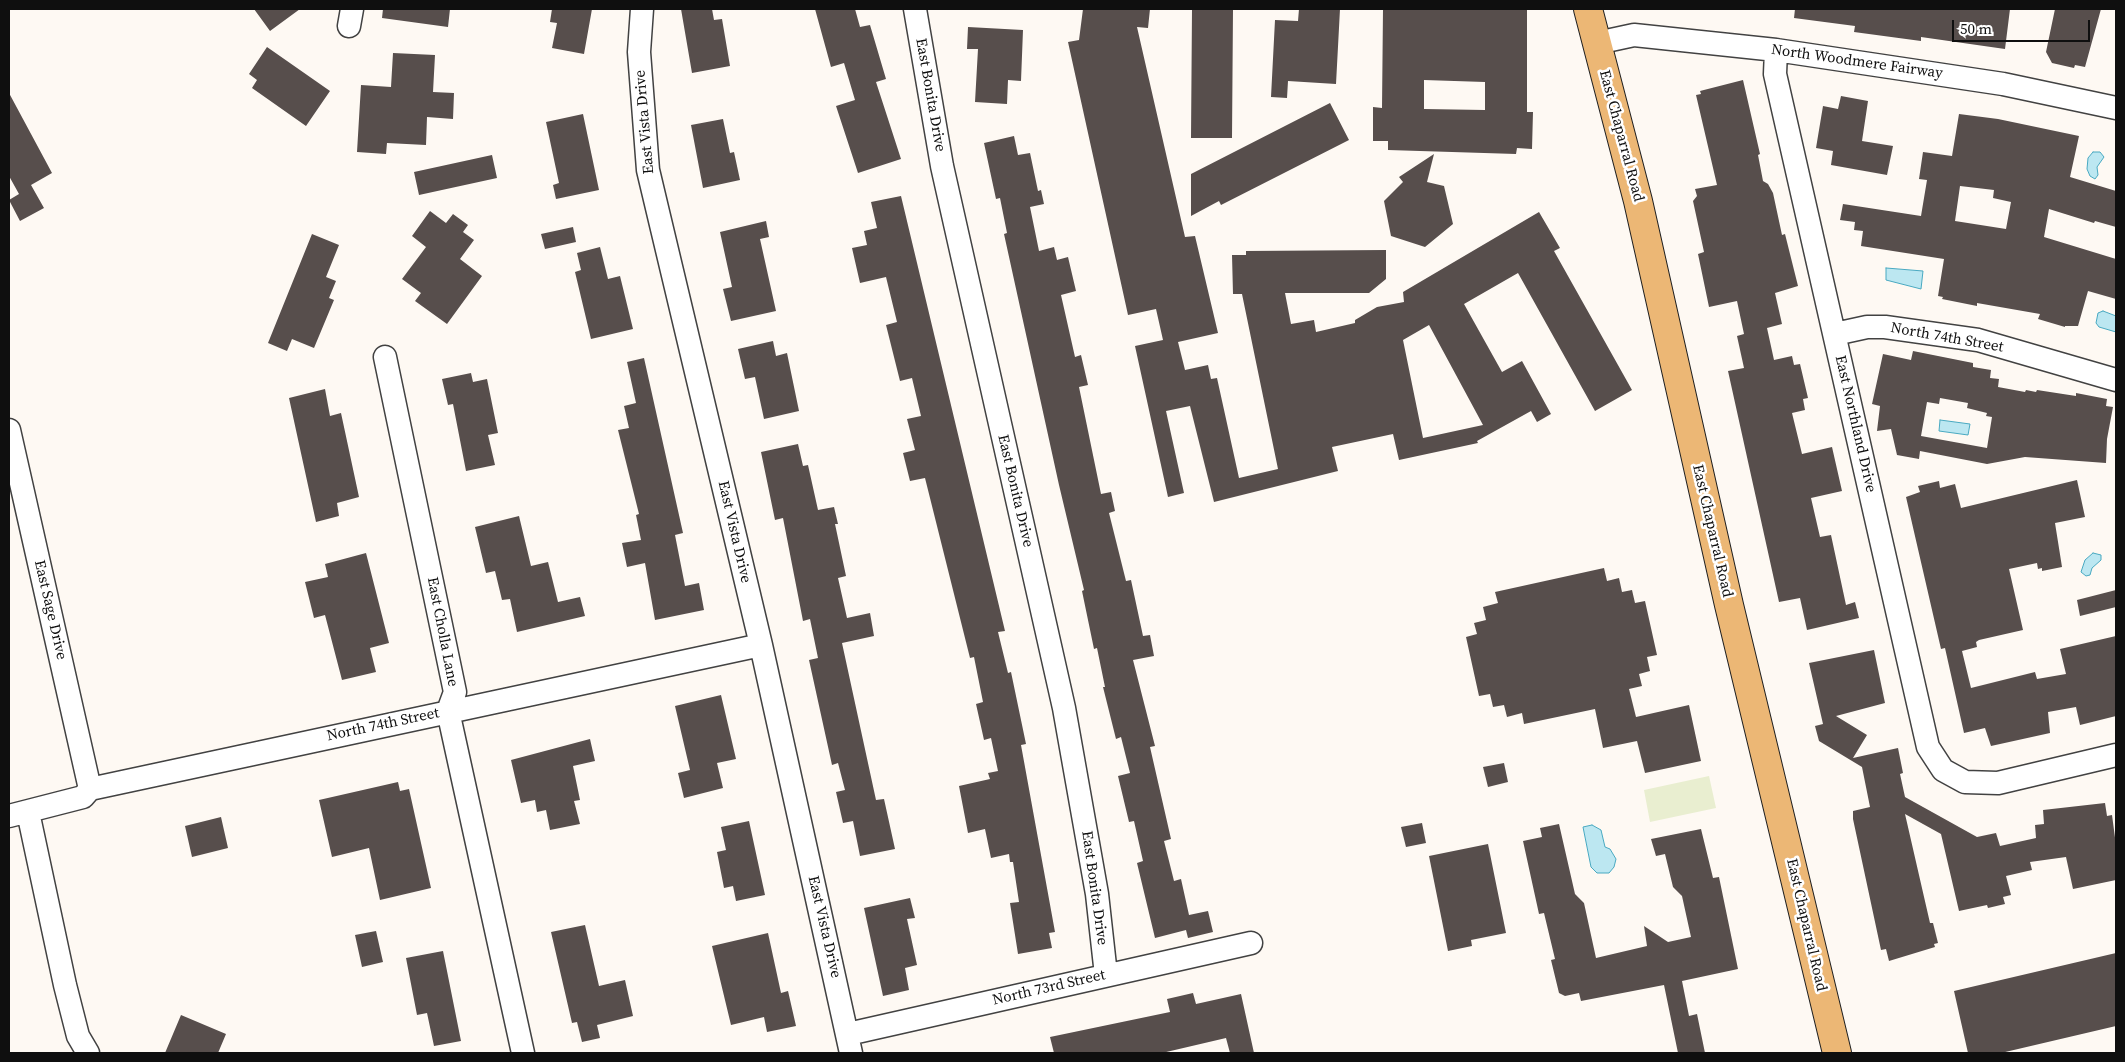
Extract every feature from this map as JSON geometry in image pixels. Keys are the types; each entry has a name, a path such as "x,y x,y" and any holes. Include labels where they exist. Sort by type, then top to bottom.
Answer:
{"main road":[{"name":"East Chaparral Road","path":"1588,9 1638,201 1725,587 1837,1053"}],"street":[{"name":"East Vista Drive","path":"642,9 640,52 648,170 761,645 850,1043"},
{"name":"East Bonita Drive","path":"915,9 942,166 1064,708 1097,894 1106,975"},
{"name":"North Woodmere Fairway","path":"1597,43 1634,35 1776,50 2003,84 2116,108"},
{"name":"East Northland Drive","path":"1776,50 1776,74 1928,747 1943,770 1965,782 1998,782 2116,755"},
{"name":"North 74th Street","path":"1835,334 1867,327 1885,327 1978,340 2116,380"},
{"name":"East Cholla Lane","path":"385,357 456,692 448,711 523,1053"},
{"name":"East Sage Drive","path":"9,430 90,789"},
{"name":"North 74th Street","path":"18,814 83,797 90,789 761,645"},
{"path":"18,814 78,1036 88,1053"},
{"name":"North 73rd Street","path":"850,1043 1106,975 1251,943"}],"green space":[{"path":"1709,776 1716,808 1650,822 1644,790"}],"water":[{"path":"2093,152 2100,152 2104,157 2097,167 2098,175 2095,179 2090,176 2087,169 2088,158"},
{"path":"1886,268 1923,271 1921,289 1886,280"},
{"path":"2103,311 2116,316 2116,332 2099,327 2096,323 2098,313"},
{"path":"1940,420 1970,424 1968,435 1939,431"},
{"path":"2093,553 2101,555 2101,560 2092,568 2090,575 2086,576 2081,572 2085,560"},
{"path":"1592,825 1601,830 1605,847 1610,849 1616,859 1614,867 1609,873 1597,873 1591,867 1583,827"}],"building":[{"path":"254,9 300,9 270,31"},
{"path":"383,9 450,9 448,27 382,18"},
{"path":"552,9 592,9 584,54 552,48 557,23 550,22"},
{"path":"681,9 712,9 714,20 722,19 730,66 692,73"},
{"path":"815,9 855,9 860,27 870,25 886,79 876,82 901,159 858,173 836,106 855,100 844,63 831,67"},
{"path":"1083,9 1150,9 1148,28 1137,27 1185,237 1195,236 1218,333 1178,342 1185,370 1208,365 1211,379 1217,378 1239,478 1278,469 1242,294 1233,294 1232,255 1246,255 1246,251 1386,250 1386,279 1369,293 1285,293 1291,324 1314,320 1316,332 1355,323 1355,320 1377,307 1404,302 1403,292 1539,212 1560,248 1554,251 1632,390 1595,411 1518,273 1464,304 1502,372 1522,361 1551,414 1537,422 1531,411 1477,441 1478,443 1399,460 1393,434 1332,447 1338,471 1214,502 1190,406 1166,411 1184,493 1168,497 1135,346 1163,340 1156,309 1128,315 1068,42 1079,40","holes":["1429,325 1483,425 1423,438 1403,340"]},
{"path":"1192,9 1233,9 1232,138 1191,138"},
{"path":"1299,9 1340,9 1336,84 1288,81 1287,98 1271,97 1275,20 1298,21"},
{"path":"1383,9 1527,9 1527,112 1533,112 1532,149 1517,148 1516,154 1388,150 1388,141 1373,141 1373,107 1382,108","holes":["1424,80 1485,82 1485,110 1424,109"]},
{"path":"1795,9 2010,9 2005,49 1921,37 1921,41 1854,32 1855,26 1794,18"},
{"path":"2055,9 2101,9 2085,67 2075,65 2074,68 2052,63 2046,52"},
{"path":"968,27 1023,30 1021,81 1008,80 1007,104 975,102 978,49 967,49"},
{"path":"267,47 330,91 306,126 252,88 257,80 249,74"},
{"path":"393,53 435,55 433,92 454,93 453,119 427,117 426,145 387,143 386,154 357,152 361,85 391,87"},
{"path":"1743,80 1760,154 1758,155 1763,181 1768,184 1773,193 1782,235 1785,234 1798,286 1775,293 1782,324 1767,328 1774,360 1792,356 1794,365 1800,364 1808,398 1803,399 1805,410 1792,413 1802,454 1832,447 1842,491 1811,498 1820,537 1831,535 1846,605 1855,602 1859,618 1807,630 1800,598 1779,602 1728,371 1744,368 1737,336 1744,334 1737,301 1709,307 1698,254 1704,252 1693,201 1697,196 1695,189 1717,185 1696,95 1701,94 1700,91"},
{"path":"9,93 52,173 31,185 44,208 20,221 9,200 19,194 9,176"},
{"path":"1841,96 1868,101 1862,141 1893,146 1887,175 1831,165 1833,151 1816,148 1823,106 1838,109"},
{"path":"1330,103 1349,140 1221,205 1219,201 1191,216 1191,174"},
{"path":"583,114 599,190 556,199 553,185 559,183 546,122"},
{"path":"1959,114 1998,119 2079,136 2070,177 2116,191 2116,227 2095,221 2094,223 2049,209 2044,237 2116,259 2116,299 2088,291 2078,326 2065,327 2038,319 2040,314 1977,303 1977,306 1942,299 1943,297 1938,296 1944,259 1861,246 1863,231 1854,230 1855,222 1840,220 1843,204 1921,216 1927,180 1919,179 1923,152 1952,156","holes":["1960,186 1994,190 1993,198 2011,202 2006,229 1955,221"]},
{"path":"723,119 730,153 734,152 740,180 703,188 691,125"},
{"path":"1014,136 1018,155 1030,153 1038,191 1041,190 1044,204 1030,207 1039,251 1054,247 1057,260 1068,257 1076,291 1061,295 1075,357 1081,355 1088,385 1079,387 1101,494 1111,492 1115,511 1109,513 1126,581 1131,580 1143,636 1150,635 1154,656 1133,660 1155,746 1150,747 1171,839 1164,841 1174,881 1181,879 1189,915 1208,911 1213,932 1188,938 1186,930 1155,938 1137,863 1143,861 1134,821 1129,822 1118,776 1130,773 1121,737 1116,739 1103,687 1105,687 1097,648 1094,649 1082,591 1084,590 1004,234 1007,233 1000,198 996,199 984,143"},
{"path":"1434,154 1427,182 1444,186 1453,224 1425,247 1391,236 1384,201 1403,182 1399,177"},
{"path":"492,155 497,178 419,195 414,172"},
{"path":"901,196 1005,631 998,632 1008,673 1011,672 1026,744 1021,745 1055,932 1049,933 1052,948 1018,954 1010,903 1019,902 1013,862 1010,862 1009,854 991,858 985,829 968,833 959,786 990,779 988,773 998,771 991,738 984,740 976,704 983,702 974,657 970,658 925,478 910,481 903,453 915,450 907,419 921,416 912,378 900,381 886,325 897,322 886,277 860,283 852,248 867,245 864,231 877,228 871,202"},
{"path":"430,211 446,223 453,214 468,225 463,232 474,240 460,259 482,276 447,324 415,301 421,293 402,279 426,247 412,236"},
{"path":"766,221 769,237 760,239 776,311 731,321 723,289 732,287 720,232"},
{"path":"573,227 576,242 545,249 541,234"},
{"path":"312,234 339,245 326,277 336,281 329,298 334,300 314,348 292,339 287,351 268,343"},
{"path":"600,247 608,279 620,276 633,329 591,339 575,272 581,270 577,253"},
{"path":"773,341 776,356 787,353 799,411 764,419 755,377 745,379 738,349"},
{"path":"1913,351 1973,363 1973,367 1991,370 1990,378 1999,379 1998,387 2025,392 2026,390 2036,392 2037,390 2076,396 2076,393 2107,399 2106,406 2113,407 2107,439 2106,463 2025,457 1987,464 1920,451 1919,459 1897,455 1891,429 1877,431 1880,406 1872,404 1883,354 1911,360","holes":["1940,398 1968,403 1967,408 1987,413 1986,416 1992,417 1987,448 1921,436 1927,402 1939,404"]},
{"path":"644,358 683,533 675,535 685,586 699,583 704,610 655,620 645,563 627,567 622,543 641,540 636,515 639,514 618,430 629,428 624,406 636,403 627,362"},
{"path":"471,373 473,382 487,379 498,433 488,435 495,465 466,471 453,404 448,405 442,379"},
{"path":"325,389 330,416 341,413 359,497 337,503 339,516 316,522 289,398"},
{"path":"798,444 803,466 808,465 818,510 834,507 838,524 835,524 846,576 838,578 847,618 870,613 874,636 842,643 876,800 884,799 895,849 860,856 853,821 843,823 836,792 845,790 838,763 832,765 809,660 818,658 810,619 803,621 783,518 775,520 761,452"},
{"path":"2077,480 2085,517 2055,523 2062,567 2042,571 2042,568 2038,569 2037,563 2009,569 2023,630 1979,640 1976,642 1977,647 1962,651 1971,688 2035,672 2037,679 2066,674 2060,649 2116,636 2116,716 2080,725 2076,707 2048,712 2050,733 1991,746 1985,728 1964,733 1945,648 1941,649 1906,497 1920,492 1918,486 1939,481 1940,488 1955,484 1961,508"},
{"path":"519,516 531,566 548,562 558,602 580,597 585,616 517,632 510,599 502,600 495,571 486,573 475,527"},
{"path":"366,553 389,643 370,648 376,672 342,680 325,615 314,618 305,582 328,577 325,564"},
{"path":"1604,568 1607,581 1619,578 1622,592 1632,590 1635,603 1645,601 1657,655 1647,657 1650,671 1639,674 1642,686 1629,689 1636,717 1689,705 1701,761 1645,773 1637,741 1603,748 1595,709 1524,724 1522,713 1507,717 1504,705 1493,707 1490,694 1479,696 1466,637 1477,634 1474,623 1486,620 1483,607 1498,603 1495,592"},
{"path":"2116,590 2116,607 2080,616 2077,600"},
{"path":"1874,650 1885,703 1836,716 1867,735 1853,758 1898,748 1903,773 1900,774 1905,797 1977,837 1996,833 2000,846 2036,838 2035,825 2044,824 2043,810 2105,803 2107,816 2112,815 2116,845 2116,880 2073,889 2066,857 2030,862 2032,870 2006,876 2011,895 2003,897 2005,904 1988,908 1987,905 1959,911 1941,834 1905,814 1930,923 1933,923 1938,943 1934,944 1935,947 1889,961 1886,949 1881,950 1853,819 1853,811 1870,807 1862,767 1819,741 1815,726 1823,724 1809,663"},
{"path":"721,695 736,759 717,763 723,788 684,798 678,773 690,770 675,706"},
{"path":"590,739 595,761 573,766 580,800 574,801 580,824 550,830 546,810 537,812 535,800 521,803 511,760"},
{"path":"1504,763 1508,782 1488,787 1483,767"},
{"path":"398,782 400,791 409,789 431,888 380,900 369,848 332,857 319,800"},
{"path":"221,817 228,848 192,857 185,826"},
{"path":"749,821 765,895 736,901 733,886 724,888 717,852 726,850 721,827"},
{"path":"1422,823 1426,843 1406,847 1401,827"},
{"path":"1559,824 1575,894 1584,903 1596,958 1647,946 1644,926 1668,942 1691,937 1682,896 1673,887 1665,854 1656,856 1651,839 1701,829 1713,878 1719,877 1738,969 1682,981 1689,1016 1697,1014 1705,1053 1678,1053 1664,985 1581,1001 1579,993 1565,996 1559,993 1551,960 1555,959 1544,913 1539,914 1523,841 1542,837 1540,828"},
{"path":"1488,844 1506,933 1471,940 1472,946 1448,951 1429,856"},
{"path":"910,898 915,918 907,919 917,965 905,968 909,990 883,996 864,908"},
{"path":"585,925 599,986 625,980 633,1016 597,1025 600,1038 582,1042 577,1022 572,1023 551,932"},
{"path":"376,931 383,962 362,967 355,935"},
{"path":"768,933 781,993 788,991 796,1026 767,1032 764,1017 731,1025 712,946"},
{"path":"443,951 461,1041 434,1046 427,1013 417,1015 406,958"},
{"path":"2116,953 2116,1026 2001,1053 1968,1053 1954,991"},
{"path":"1193,993 1196,1004 1241,994 1254,1053 1230,1053 1226,1038 1162,1053 1054,1053 1050,1037 1170,1012 1167,999"},
{"path":"181,1015 226,1034 218,1053 165,1053"}]}
